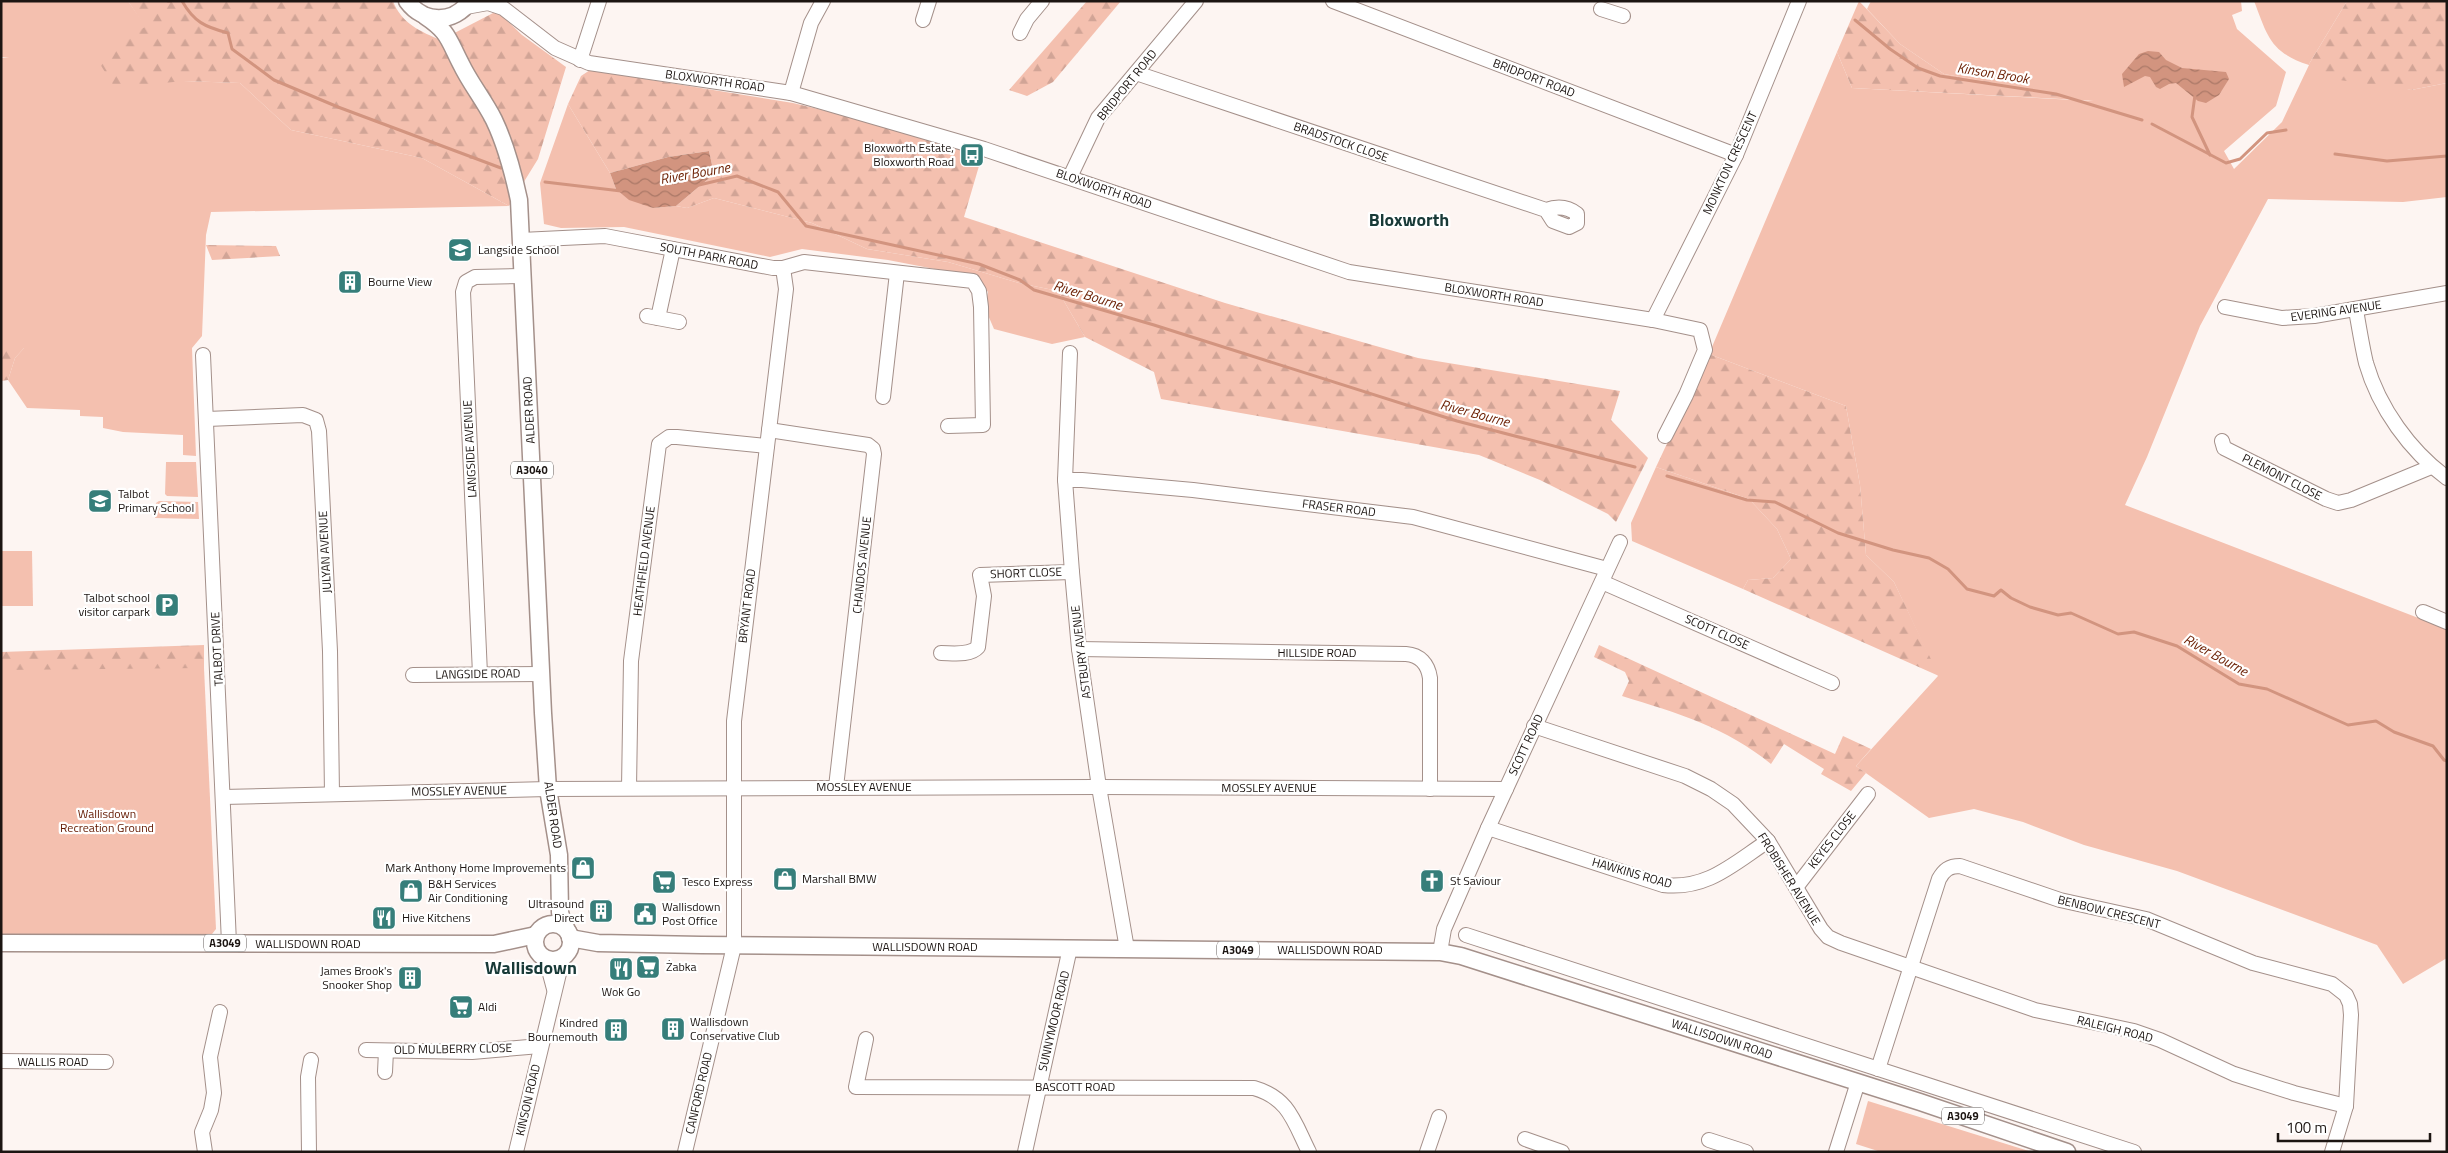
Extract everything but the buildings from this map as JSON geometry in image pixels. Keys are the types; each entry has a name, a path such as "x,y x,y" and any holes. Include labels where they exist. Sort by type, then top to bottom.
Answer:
{"main road":[{"name":"A3040","path":"408,1 413,8 425,16"},
{"path":"425,16 444,18 466,6"},
{"name":"ALDER ROAD","path":"461,64 458,34 466,6"},
{"name":"ALDER ROAD","path":"425,16 441,27 449,38 461,64 494,119 505,145 519,200 548,789 559,856 562,920 567,945"},
{"name":"ALDER ROAD","path":"538,932 560,889"},
{"path":"552,924 562,927 567,945 557,959 542,956 535,944 538,932 552,924"},
{"name":"WALLISDOWN ROAD","path":"494,944 538,932"},
{"name":"WALLISDOWN ROAD","path":"1,943 494,944 542,956"},
{"name":"WALLISDOWN ROAD","path":"567,945 598,943 734,946 1440,952 1461,956 1858,1082 2067,1152"}],"street":[{"name":"BLOXWORTH ROAD","path":"507,1 521,20"},
{"path":"580,60 598,1"},
{"path":"923,20 929,1"},
{"path":"1020,33 1027,19 1042,1"},
{"name":"BRIDPORT ROAD","path":"1070,177 1098,118 1196,1"},
{"path":"791,93 811,23 820,2"},
{"name":"MONKTON CRESCENT","path":"1653,320 1736,155 1795,2"},
{"name":"BRIDPORT ROAD","path":"1340,3 1736,155"},
{"name":"BLOXWORTH ROAD","path":"466,6 495,4 521,20 555,48 580,60 791,93 1070,177 1349,272 1653,320 1700,330 1705,350 1686,395 1665,436"},
{"name":"BRADSTOCK CLOSE","path":"1136,73 1546,210"},
{"name":"SOUTH PARK ROAD","path":"521,240 605,236 783,268 804,262 972,281 979,291 983,425 948,426"},
{"path":"673,249 653,317 679,322"},
{"name":"BRYANT ROAD","path":"734,946 732,788 735,703 786,289 783,268"},
{"path":"883,397 897,273"},
{"name":"LANGSIDE AVENUE","path":"480,674 463,292 466,282 475,277 523,276"},
{"name":"EVERING AVENUE","path":"2225,307 2282,318 2356,310 2447,293"},
{"path":"2356,310 2366,363 2377,390 2404,436 2431,467 2447,478"},
{"name":"ASTBURY AVENUE","path":"1070,353 1065,480 1079,649 1099,787 1127,948"},
{"name":"TALBOT DRIVE","path":"202,355 229,943"},
{"name":"JULYAN AVENUE","path":"206,419 303,415 316,420 330,651 332,794"},
{"name":"CHANDOS AVENUE","path":"768,430 868,445 873,449 874,454 836,787"},
{"name":"HEATHFIELD AVENUE","path":"630,788 631,661 659,444 668,437 677,437 767,446"},
{"name":"PLEMONT CLOSE","path":"2222,441 2224,448 2303,489 2338,502 2351,500 2431,467"},
{"name":"FRASER ROAD","path":"1065,480 1193,490 1413,517 1604,576"},
{"name":"SCOTT ROAD","path":"1440,952 1444,929 1488,828 1620,542"},
{"name":"SHORT CLOSE","path":"941,653 975,650 978,647 984,596 980,575 1072,572"},
{"name":"SCOTT CLOSE","path":"1604,576 1832,683"},
{"path":"2423,612 2447,622"},
{"name":"HILLSIDE ROAD","path":"1079,649 1406,654 1416,656 1425,664 1430,678 1430,790"},
{"name":"LANGSIDE ROAD","path":"413,675 542,674"},
{"name":"FROBISHER AVENUE","path":"1534,726 1685,776 1711,789 1733,804 1768,841 1797,886 1821,929 1828,937 1911,966"},
{"name":"MOSSLEY AVENUE","path":"223,797 630,788 1099,787 1506,789"},
{"name":"KEYES CLOSE","path":"1797,886 1868,794"},
{"name":"HAWKINS ROAD","path":"1488,828 1663,885 1675,886 1699,883 1711,879 1768,841"},
{"name":"BENBOW CRESCENT","path":"1878,1069 1939,880 1944,871 1951,866 1969,868 2060,900 2146,919 2253,962 2319,979 2341,989 2350,1004 2351,1015 2346,1106 2332,1152"},
{"name":"WALLISDOWN ROAD","path":"1466,935 2134,1152"},
{"name":"KINSON ROAD","path":"516,1152 540,1046 567,945"},
{"name":"CANFORD ROAD","path":"685,1152 734,946"},
{"name":"SUNNYMOOR ROAD","path":"1025,1152 1070,948"},
{"name":"KINSON ROAD","path":"542,956 554,990"},
{"name":"RALEIGH ROAD","path":"1911,966 2035,1010 2134,1032 2160,1040 2234,1074 2294,1093 2346,1106"},
{"path":"204,1152 202,1132 211,1110 214,1093 210,1057 220,1012"},
{"name":"BASCOTT ROAD","path":"866,1039 856,1088 1254,1088 1277,1097 1288,1108 1309,1152"},
{"name":"OLD MULBERRY CLOSE","path":"366,1050 472,1052 540,1046"},
{"path":"385,1072 386,1051"},
{"path":"308,1152 308,1077 311,1060"},
{"name":"WALLIS ROAD","path":"1,1062 106,1062"},
{"path":"1836,1152 1858,1082"},
{"path":"1920,1102 1927,1084"},
{"path":"1427,1152 1438,1117"},
{"path":"1525,1139 1562,1152"},
{"path":"1709,1140 1746,1152"}],"green space":[{"path":"1,1 128,1 184,81 240,83 291,130 422,158 509,206 211,212 206,235 202,336 192,348 196,456 183,455 183,435 123,432 103,428 103,417 80,416 80,410 27,408 8,380 15,358 24,348 1,347 1,58 9,57 1,57"},
{"path":"128,1 393,1 406,21 426,34 441,40 497,11 522,35 566,67 538,159 509,206 422,158 291,130 240,83 183,81 115,88 95,56 145,27"},
{"path":"1087,1 1121,1 1053,82 1027,96 1009,90"},
{"path":"1859,1 1900,44 1944,74 2100,101 1852,88 1837,52"},
{"path":"1871,1 2241,1 2242,11 2232,15 2237,29 2286,72 2276,106 2224,151 2234,169 2282,122 2309,65 2286,55 2278,49 2267,34 2254,1 2347,1 2309,64 2411,90 2447,83 2447,197 2403,202 2268,199 2200,326 2147,457 2125,505 2447,629 2447,958 2403,984 2377,945 2177,871 2084,845 2023,822 1974,809 1929,818 1856,766 1938,676 1894,582 1866,555 1860,485 1846,406 1709,354 1837,52 1852,88 2094,101 1944,74 1900,44 1867,9"},
{"path":"2347,1 2447,1 2447,83 2411,90 2318,77 2309,64"},
{"path":"590,70 793,103 984,149 964,217 1225,303 1418,358 1620,391 1611,420 1648,458 1616,522 1608,514 1540,480 1479,455 1161,399 1154,372 1085,337 1058,291 1019,283 948,262 867,249 812,223 714,198 687,208 676,206 714,174 709,151 668,157 610,173 568,104 581,76"},
{"path":"568,104 610,173 616,189 653,208 676,206 687,208 714,198 812,223 867,249 948,262 1019,283 1058,291 1085,337 1052,344 994,329 985,308 988,292 984,286 971,276 888,260 802,249 770,257 624,227 561,228 544,224 540,183"},
{"path":"206,245 276,246 280,256 212,260"},
{"path":"1,347 25,347 15,358 8,380 1,381"},
{"path":"1709,354 1846,406 1860,485 1866,555 1894,582 1939,676 1743,589 1748,580 1773,578 1791,559 1777,529 1749,499 1656,467"},
{"path":"166,462 196,462 198,497 167,496 165,494"},
{"path":"1656,467 1749,499 1777,529 1791,559 1773,578 1748,580 1743,589 1632,541 1631,523"},
{"path":"159,501 198,502 199,519 155,518 156,503"},
{"path":"1,551 32,551 33,606 1,606"},
{"path":"204,645 204,668 1,670 1,652"},
{"path":"1599,645 1835,754 1843,736 1871,749 1856,766 1866,773 1851,791 1821,774 1824,769 1784,744 1771,764 1736,740 1700,722 1622,696 1629,681 1625,672 1594,657"},
{"name":"Wallisdown Recreation Ground","path":"1,668 204,668 216,929 212,934 1,937"},
{"path":"1868,1101 2032,1152 1881,1152 1856,1144"}],"water":[{"path":"2148,51 2159,52 2166,60 2182,68 2226,72 2229,79 2219,95 2206,103 2198,101 2176,83 2169,84 2160,89 2156,87 2150,77 2145,76 2124,87 2122,74 2139,54"},
{"path":"709,151 714,174 676,206 653,208 629,200 616,189 610,173 668,157"}],"waterway":[{"name":"River Bourne","path":"182,1 191,14 201,23 228,33 232,49 274,80 338,107 501,168"},
{"name":"Kinson Brook","path":"1855,20 1890,49 1918,68 1940,76 2056,94 2142,120"},
{"name":"Kinson Brook","path":"2195,95 2192,117 2210,155"},
{"path":"2152,124 2226,163 2240,159 2267,133 2286,130"},
{"name":"Kinson Brook","path":"2335,154 2387,161 2447,156"},
{"name":"River Bourne","path":"699,185 737,176 778,192 806,226 979,264 1020,280 1034,290 1154,325 1457,421 1635,467"},
{"name":"River Bourne","path":"545,182 621,191"},
{"name":"River Bourne","path":"1667,476 1747,500 1775,502 1838,533 1893,550 1929,558 1948,569 1967,589 1994,596 2001,590 2011,598 2030,607 2058,615 2071,613 2118,634 2134,632 2177,646 2239,684 2267,689 2348,725 2376,721 2394,732 2433,746 2444,760 2447,761"}],"place":[{"name":"Bloxworth Estate, Bloxworth Road","path":"972,155"},
{"name":"Langside School","path":"460,250"},
{"name":"Bourne View","path":"350,282"},
{"name":"Talbot Primary School","path":"100,501"},
{"name":"Talbot school visitor carpark","path":"167,605"},
{"name":"Mark Anthony Home Improvements","path":"583,868"},
{"name":"Marshall BMW","path":"785,879"},
{"name":"St Saviour","path":"1432,881"},
{"name":"Tesco Express","path":"664,882"},
{"name":"B&H Services Air Conditioning","path":"411,891"},
{"name":"Ultrasound Direct","path":"601,911"},
{"name":"Wallisdown Post Office","path":"645,914"},
{"name":"Hive Kitchens","path":"384,918"},
{"name":"Żabka","path":"648,967"},
{"name":"Wok Go","path":"621,969"},
{"name":"James Brook's Snooker Shop","path":"410,978"},
{"name":"Aldi","path":"461,1007"},
{"name":"Wallisdown Conservative Club","path":"673,1029"},
{"name":"Kindred Bournemouth","path":"616,1030"}],"district":[{"name":"Bloxworth","path":"1409,220"},
{"name":"Wallisdown","path":"531,968"}]}
